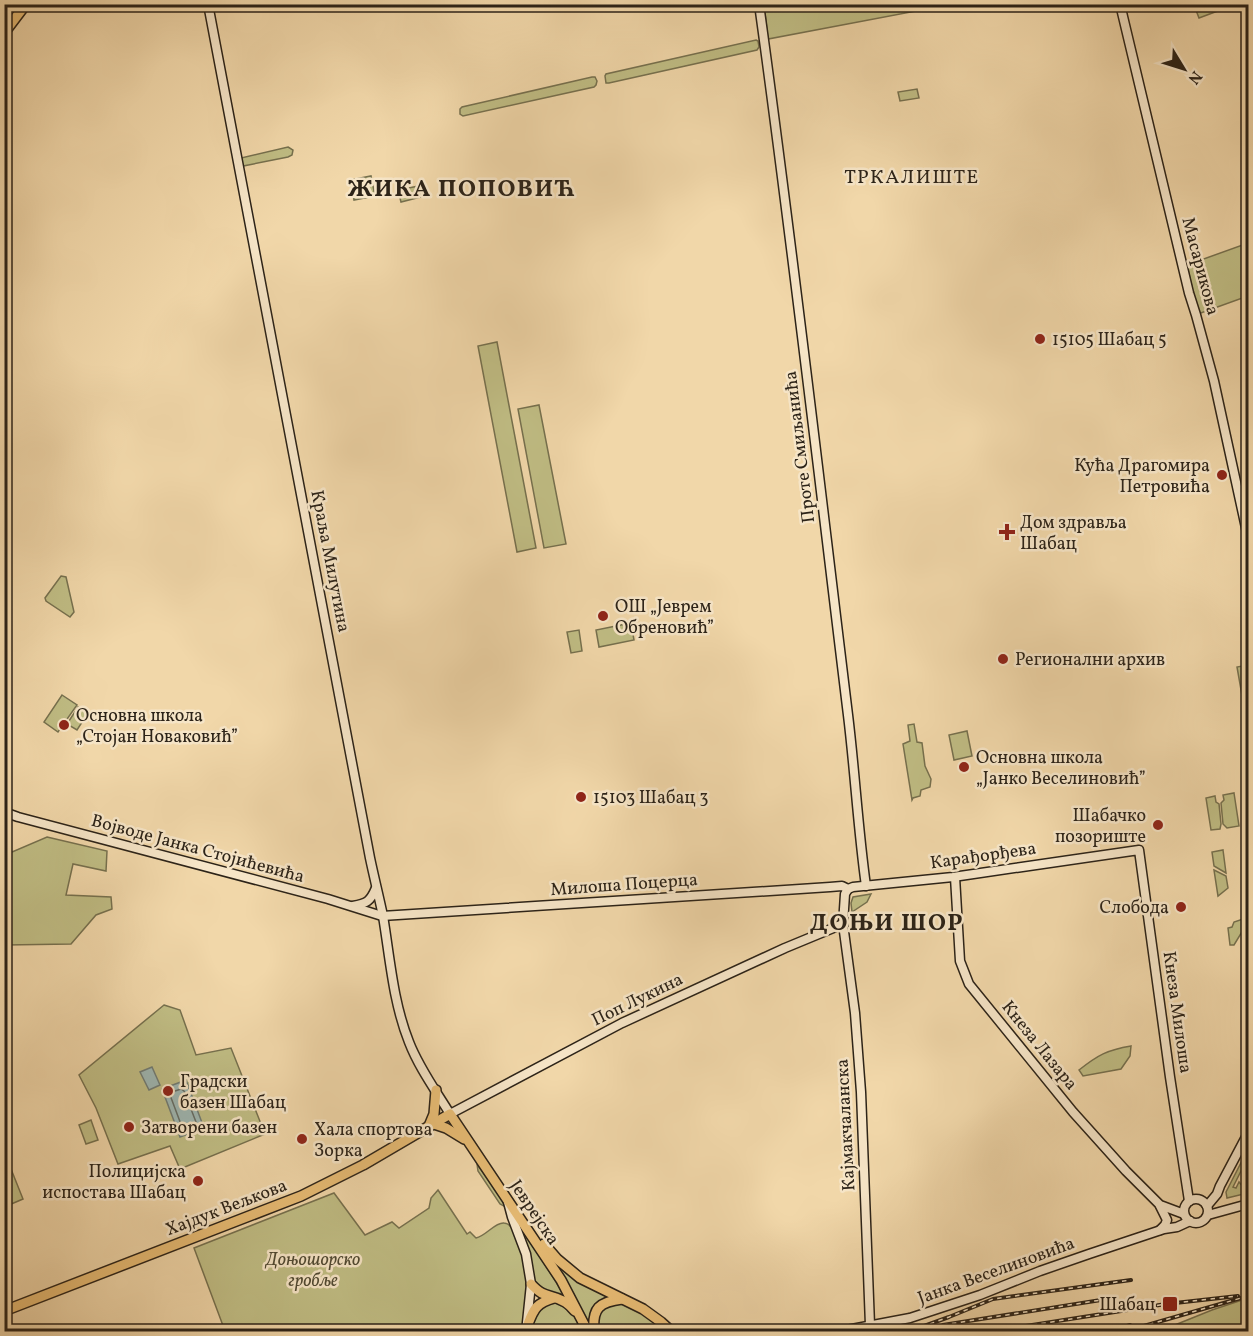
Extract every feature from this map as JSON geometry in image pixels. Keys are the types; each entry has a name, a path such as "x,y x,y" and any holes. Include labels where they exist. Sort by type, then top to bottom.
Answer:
{"main road":[{"path":"4,33 26,4"},
{"path":"436,1090 432,1125 446,1128 468,1142"},
{"name":"Хајдук Вељкова","path":"4,1311 302,1196 363,1165 450,1114"},
{"name":"Јеврејска","path":"450,1114 561,1280 588,1332"},
{"path":"535,1240 544,1244 557,1259 580,1278 643,1309 672,1332"},
{"path":"531,1284 539,1292 562,1300 581,1317"},
{"path":"527,1328 533,1311 540,1304 554,1298"},
{"path":"594,1332 593,1319 596,1310 610,1300 625,1299"}],"street":[{"name":"Краља Милутина","path":"208,4 392,975 406,1033 419,1063 450,1114"},
{"name":"Проте Смиљанића","path":"759,4 849,717 866,886"},
{"name":"Масарикова","path":"1120,4 1189,293 1213,378 1248,537"},
{"name":"Војводе Јанка Стојићевића","path":"4,812 382,916"},
{"name":"Карађорђева","path":"866,886 955,877 1139,850"},
{"name":"Кнеза Милоша","path":"1139,850 1185,1179 1187,1211"},
{"name":"Кнеза Лазара","path":"955,877 960,957 963,972 969,984 1076,1115 1123,1168 1160,1205"},
{"name":"Милоша Поцерца","path":"382,916 843,886 848,889 866,886"},
{"path":"350,906 365,904 373,896 376,888"},
{"name":"Кајмакчаланска","path":"848,889 845,894 843,924 855,1013 861,1096 870,1325"},
{"name":"Поп Лукина","path":"450,1114 622,1023 785,948 843,924"},
{"path":"1232,1208 1217,1198 1248,1133"},
{"name":"Кнеза Милоша","path":"1185,1179 1205,1205"},
{"path":"1160,1231 1167,1222 1160,1205 1187,1211 1199,1223 1206,1218 1205,1205 1219,1190"},
{"path":"1187,1211 1194,1199 1205,1205 1232,1208 1248,1204"},
{"path":"508,1202 526,1254 531,1284 527,1328"},
{"name":"Јанка Веселиновића","path":"836,1332 910,1318 980,1295 1050,1268 1177,1227 1187,1211"}],"green space":[{"path":"764,4 948,4 948,5 768,39"},
{"path":"1194,5 1221,5 1223,9 1199,18"},
{"path":"756,40 759,47 757,50 606,83 606,74"},
{"path":"595,77 597,81 594,87 463,116 460,114 462,107"},
{"path":"917,89 919,98 900,101 898,92"},
{"path":"288,147 293,150 292,155 288,157 243,166 241,158"},
{"path":"371,176 375,196 354,200 350,180"},
{"path":"419,186 421,197 401,202 398,190"},
{"path":"1248,243 1248,296 1198,314 1187,265"},
{"path":"497,342 536,548 517,552 478,346"},
{"path":"539,405 566,544 544,548 518,409"},
{"path":"61,576 66,577 74,612 70,617 45,598"},
{"path":"631,623 634,640 599,647 596,630"},
{"path":"579,630 582,651 571,653 567,632"},
{"path":"1248,665 1248,700 1243,701 1237,667"},
{"path":"62,695 77,705 58,732 44,722"},
{"path":"78,707 88,713 77,730 67,724"},
{"path":"914,724 917,742 922,743 925,766 931,779 930,787 921,790 920,796 912,800 903,744 910,741 908,725"},
{"path":"967,731 972,756 954,760 949,735"},
{"path":"1234,793 1239,826 1227,828 1223,824 1221,803 1224,800 1223,795"},
{"path":"1215,796 1219,804 1221,824 1220,829 1211,830 1206,798"},
{"path":"47,837 107,851 106,871 73,864 66,895 111,897 112,909 96,915 71,944 5,945 5,855"},
{"path":"1223,850 1226,873 1214,866 1212,852"},
{"path":"1214,870 1226,876 1228,888 1218,896"},
{"path":"871,894 867,902 852,912 853,897"},
{"path":"1246,918 1248,922 1234,945 1230,945 1228,928 1232,927 1234,922"},
{"name":"Градски базен Шабац","path":"164,1005 180,1010 196,1055 231,1048 265,1134 180,1169 170,1146 118,1164 96,1108 79,1075"},
{"path":"1131,1046 1130,1056 1121,1069 1083,1076 1079,1070 1103,1054"},
{"path":"91,1120 98,1140 86,1144 79,1125"},
{"path":"1248,1149 1248,1157 1233,1187 1236,1188 1239,1182 1248,1190 1248,1193 1227,1198 1226,1192"},
{"path":"477,1164 508,1208 500,1204 478,1171"},
{"path":"11,1169 23,1199 9,1205 5,1195 5,1172"},
{"name":"Доњошорско гробље","path":"438,1190 467,1234 470,1232 476,1238 501,1223 509,1225 514,1231 521,1247 527,1274 523,1331 267,1332 264,1329 225,1331 194,1248 334,1193 365,1235 392,1222 399,1228 429,1208 431,1198"},
{"path":"517,1220 566,1298 548,1294 535,1285"},
{"path":"552,1259 611,1296 599,1305 590,1329 573,1294"},
{"path":"1248,1298 1248,1331 1160,1331 1212,1310"},
{"path":"548,1302 567,1307 584,1332 530,1332 535,1312"},
{"path":"620,1303 637,1309 667,1332 599,1332 597,1317 603,1307"}],"water":[{"path":"152,1067 160,1085 149,1090 140,1072"},
{"path":"186,1080 204,1128 180,1137 162,1089"}],"railway":[{"path":"913,1330 993,1299 1131,1280"},
{"path":"988,1332 1166,1304 1238,1296"},
{"path":"1123,1332 1248,1296"},
{"path":"943,1325 1101,1300"},
{"path":"1109,1332 1130,1325"}],"place":[{"name":"15105 Шабац 5","path":"1040,339"},
{"name":"Кућа Драгомира Петровића","path":"1222,475"},
{"name":"Дом здравља Шабац","path":"1007,532"},
{"name":"ОШ „Јеврем Обреновић”","path":"603,616"},
{"name":"Регионални архив","path":"1003,659"},
{"name":"Основна школа „Стојан Новаковић”","path":"64,725"},
{"name":"Основна школа „Јанко Веселиновић”","path":"964,767"},
{"name":"15103 Шабац 3","path":"581,797"},
{"name":"Шабачко позориште","path":"1158,825"},
{"name":"Слобода","path":"1181,907"},
{"name":"Градски базен Шабац","path":"168,1091"},
{"name":"Затворени базен","path":"129,1127"},
{"name":"Хала спортова Зорка","path":"302,1139"},
{"name":"Полицијска испостава Шабац","path":"198,1181"},
{"name":"Шабац","path":"1170,1304"}],"district":[{"name":"ТРКАЛИШТЕ","path":"912,176"},
{"name":"ЖИКА ПОПОВИЋ","path":"462,188"},
{"name":"ДОЊИ ШОР","path":"887,922"}]}
